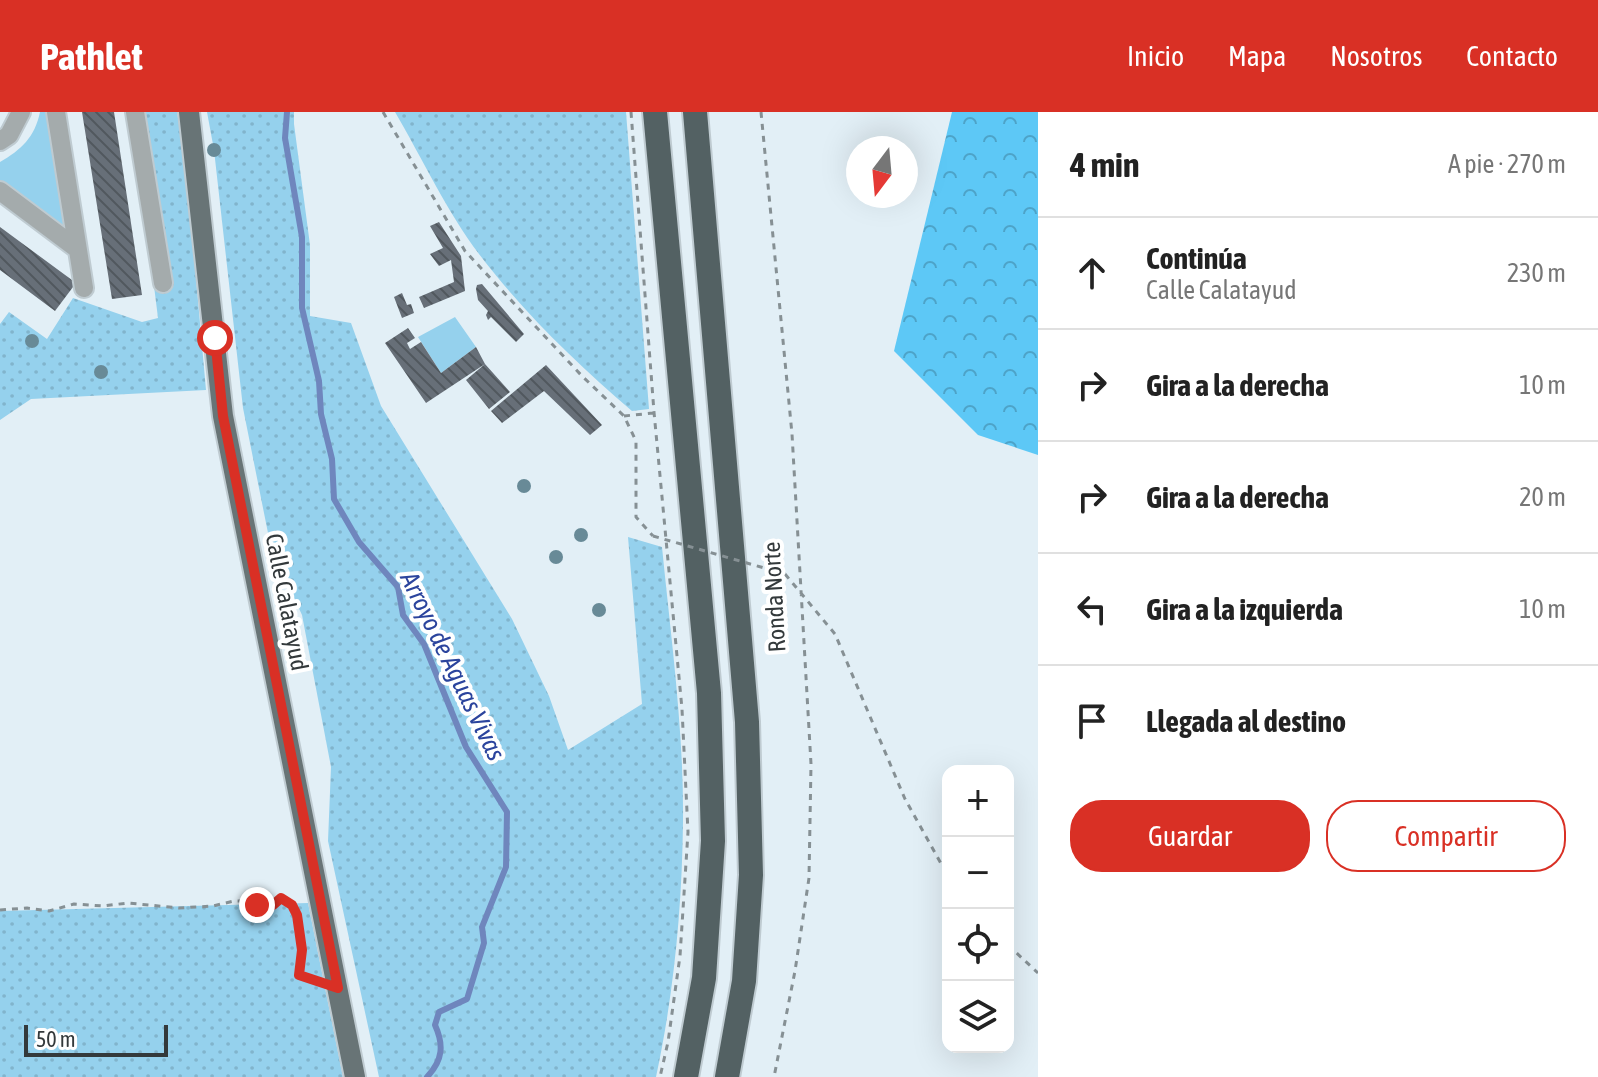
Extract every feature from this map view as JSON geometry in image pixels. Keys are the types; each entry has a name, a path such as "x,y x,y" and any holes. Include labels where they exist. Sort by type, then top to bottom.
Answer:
{"highway":[{"path":"655,112 709,693 713,841 704,978 686,1077"},
{"name":"Ronda Norte","path":"695,112 747,722 751,875 744,981 727,1077"}],"main road":[{"name":"Calle Calatayud","path":"187,112 193,134 223,416 355,1077"}],"street":[{"path":"0,141 9,135 21,112"},
{"path":"56,112 84,288"},
{"path":"135,112 163,283"},
{"path":"0,191 76,248"}],"path":[{"path":"383,112 465,251 582,376 624,416 636,441 636,517 653,536 785,574 835,634 905,799 942,865"},
{"path":"631,112 654,412 682,709 688,832 680,956 660,1077"},
{"name":"Ronda Norte","path":"761,112 792,434 811,764 809,878 774,1077"},
{"path":"624,416 654,412"},
{"path":"0,910 27,908 49,911 74,904 103,906 128,903 179,908 234,901 265,907 281,898 297,915 301,934 299,975 338,988"},
{"path":"1014,951 1038,973"}],"shaded area":[{"path":"40,112 50,112 68,228 63,229 0,184 0,162 26,142 35,129"},
{"path":"144,112 177,112 186,167 206,390 31,399 0,420 0,324 9,312 47,339 73,298 142,322 158,318 154,286 172,284"},
{"path":"207,112 294,112 310,245 310,316 351,323 381,406 512,619 549,696 568,750 642,704 628,537 662,547 679,719 683,822 676,950 656,1077 379,1077 328,841 331,767 302,615 271,548 243,408"},
{"path":"395,112 626,112 649,409 632,411 571,356 514,297 456,221"},
{"path":"455,317 476,347 441,373 418,337"},
{"path":"308,903 343,1077 0,1077 0,911"}],"green space":[{"path":"952,112 1038,112 1038,455 978,435 894,351"}],"building":[{"path":"82,112 114,112 142,295 112,299"},
{"path":"439,222 461,256 465,291 424,308 419,297 454,282 451,260 439,266 430,254 443,248 430,226"},
{"path":"0,227 76,283 55,311 0,270"},
{"path":"482,284 524,334 516,342 491,317 488,320 488,311 478,300 476,289 477,285"},
{"path":"402,293 414,313 402,318 394,297"},
{"path":"408,328 415,338 407,343 410,349 421,342 441,373 476,347 485,364 426,403 385,343"},
{"path":"485,364 510,392 489,409 466,380"},
{"path":"546,365 602,425 590,435 544,391 502,423 491,411"}],"waterway":[{"name":"Arroyo de Aguas Vivas","path":"287,112 285,138 302,237 302,308 319,381 321,414 332,459 334,499 359,542 398,587 403,615 424,644 466,747 507,812 506,867 482,927 484,943 467,999 439,1012 435,1025 440,1052 436,1065 427,1077"}],"route":[{"path":"215,338 223,416 338,988 299,975 301,934 292,905 281,898 273,905 257,905"}]}
